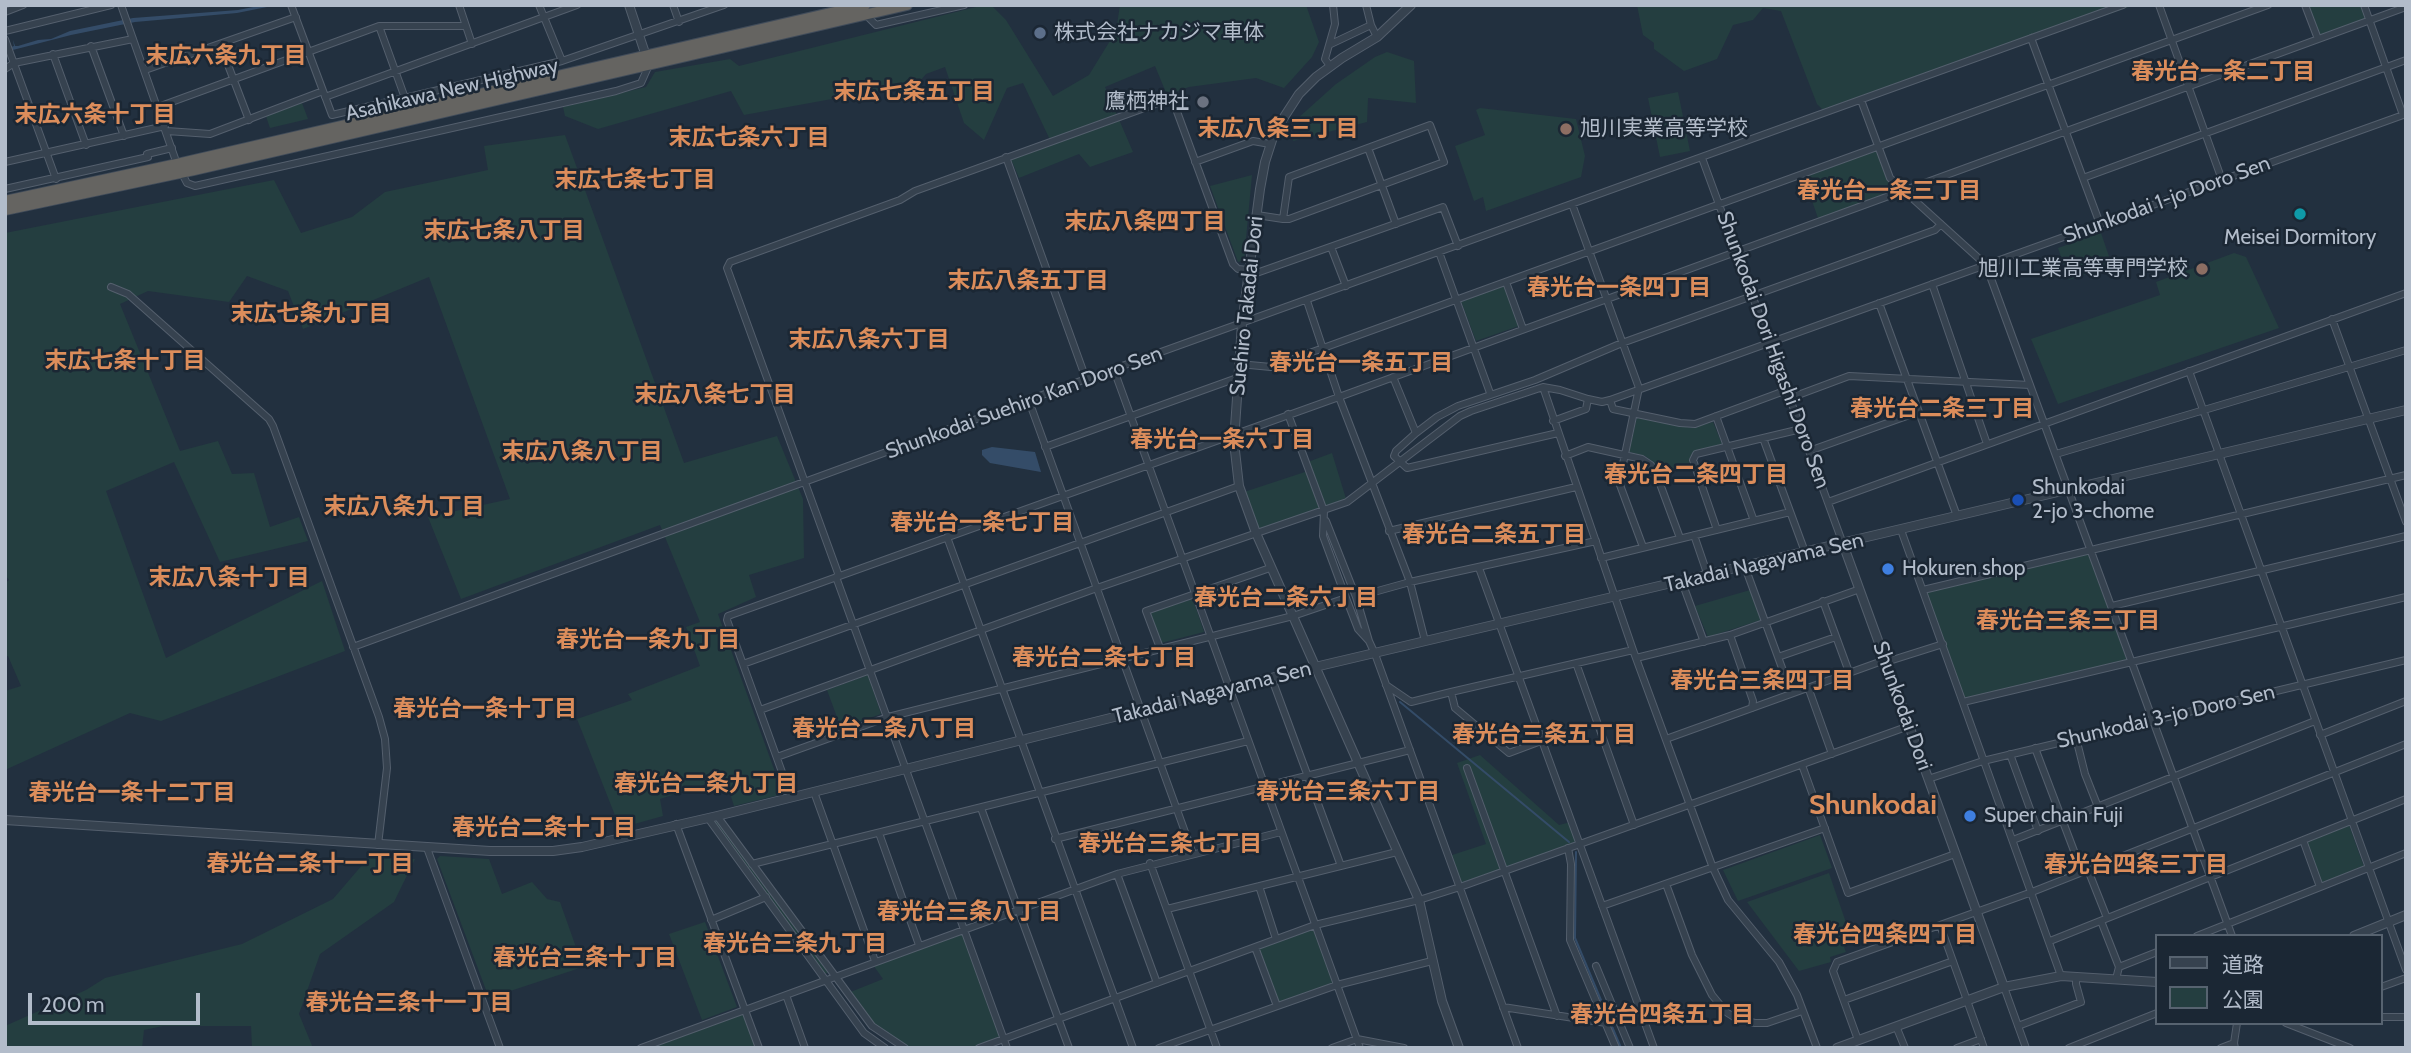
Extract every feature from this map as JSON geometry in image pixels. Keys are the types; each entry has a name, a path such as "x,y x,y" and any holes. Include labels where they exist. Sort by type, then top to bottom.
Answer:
{"highway":[{"name":"Asahikawa New Highway","path":"5,210 864,9 907,5"},
{"name":"Asahikawa New Highway","path":"5,201 21,192 124,174 179,168 374,112 591,67 647,60"}],"street":[{"path":"5,12 23,5"},
{"path":"5,30 111,5"},
{"path":"458,5 472,44"},
{"path":"540,5 562,61"},
{"path":"5,152 7,161 166,129 209,134 396,71 577,5"},
{"path":"122,7 179,168 187,183 195,186 616,91 641,83 647,60 629,5"},
{"path":"673,5 679,22"},
{"path":"145,70 220,44 294,11 332,115 374,112 405,98 562,61 724,5"},
{"path":"864,9 876,26 964,5"},
{"path":"1330,66 1325,59 1335,24 1333,5"},
{"path":"1367,5 1371,26 1377,37"},
{"name":"Suehiro Takadai Dori","path":"1411,5 1377,37 1330,66 1299,93 1281,120 1270,144 1265,162 1242,324 1234,434 1239,486 1256,533 1419,900 1442,1001 1459,1048"},
{"name":"Shunkodai Suehiro Kan Doro Sen","path":"353,647 2123,5"},
{"path":"2159,5 2222,180"},
{"path":"1239,364 1271,367 2268,5"},
{"path":"2305,5 2318,39"},
{"path":"2364,5 2404,114"},
{"path":"791,797 727,620 728,616 1339,397 2406,7"},
{"path":"158,107 379,26 466,26"},
{"path":"379,26 405,98"},
{"path":"1331,44 1371,26"},
{"path":"2031,38 2100,224"},
{"path":"5,39 56,178"},
{"path":"5,69 13,61 133,39"},
{"path":"220,44 249,120"},
{"path":"91,46 124,136"},
{"path":"588,53 591,67"},
{"path":"53,54 86,145"},
{"path":"2082,178 2406,60"},
{"path":"1007,1048 727,268 730,262 900,200 915,191 1006,157 1172,98 1233,264 1238,269 1249,273 1331,247 1443,206 1458,246"},
{"path":"1861,100 1890,178 1986,265 2231,934"},
{"name":"Shunkodai 1-jo Doro Sen","path":"1610,400 2404,114"},
{"path":"1257,215 1283,219 1289,219 1444,162 1430,125 1289,177 1283,219"},
{"path":"1195,162 1253,141 1270,144"},
{"path":"5,189 21,192 56,178 148,157 147,154 172,148"},
{"path":"1367,148 1396,223"},
{"path":"1006,157 1086,379"},
{"name":"Shunkodai Dori Higashi Doro Sen","path":"1702,158 1843,544"},
{"path":"118,163 124,174"},
{"path":"1572,204 1639,388 1620,485 1643,547"},
{"path":"1558,433 1407,468 1394,456 1416,433 1447,411 1490,393 1535,380 1622,343 1935,230 1941,224"},
{"path":"1331,247 1346,286"},
{"path":"1439,252 1490,393"},
{"path":"1506,282 1524,328"},
{"path":"1932,284 1987,444"},
{"path":"111,287 128,294 269,419 385,739 387,768 378,845"},
{"path":"1828,502 2406,293"},
{"path":"1307,301 1339,397 1410,583 1425,641"},
{"path":"1879,303 1957,516"},
{"path":"2332,319 2406,522"},
{"path":"2056,454 2406,350"},
{"path":"1114,370 1360,1048"},
{"path":"2189,371 2406,970"},
{"path":"760,710 1181,558 1348,502 1460,416 1543,387 1602,402 1610,400 1613,408 1695,424 1849,376 2030,385"},
{"path":"1393,377 1416,433"},
{"path":"1045,447 1237,378"},
{"path":"1543,387 1633,650 1713,868 1728,900 1779,962 1797,995 1817,1048"},
{"path":"1553,421 1586,409 1588,399"},
{"path":"1029,401 1193,853"},
{"name":"Takadai Nagayama Sen","path":"5,820 426,848 553,851 712,817 1315,667 2406,410"},
{"path":"1809,451 1919,412"},
{"path":"1288,414 1324,511 1324,536 1357,629 1369,641"},
{"path":"1716,416 1754,521"},
{"path":"1717,530 1693,460 1696,454 1801,429"},
{"path":"1763,438 1805,552"},
{"path":"1565,456 1588,447 1642,459 1651,465 1680,538"},
{"path":"1923,590 2406,475"},
{"path":"743,664 1239,486"},
{"path":"1389,531 1576,487"},
{"path":"1601,558 1790,512"},
{"path":"1325,519 1356,597 1369,641 1518,1048"},
{"path":"1901,530 2061,976"},
{"path":"1694,535 1708,576"},
{"path":"2112,606 2406,536"},
{"path":"947,537 1133,1048"},
{"path":"1356,597 1596,541"},
{"name":"Shunkodai Dori","path":"1843,544 2004,987"},
{"path":"1745,567 1789,687 1795,692"},
{"path":"1160,649 1146,611 1270,568"},
{"path":"1479,568 1654,1048"},
{"path":"1682,582 1704,642"},
{"path":"1636,658 1730,635 1860,589"},
{"path":"1963,702 2406,597"},
{"path":"777,757 888,716 1293,616 1346,598"},
{"path":"1824,601 1849,672"},
{"path":"1730,635 1752,708"},
{"path":"1778,657 1836,636"},
{"path":"1666,739 1849,672 1943,644"},
{"path":"1386,685 1411,702 1633,650"},
{"name":"Shunkodai 3-jo Doro Sen","path":"1928,779 2010,754 2406,660"},
{"path":"1576,663 1634,825"},
{"path":"1272,679 1341,866"},
{"path":"1808,687 1832,754"},
{"path":"1451,692 1455,708 1509,753 1541,741"},
{"path":"2320,735 2406,701"},
{"path":"2013,840 2315,721"},
{"path":"979,1048 1315,925 1419,900 1460,887 1909,726"},
{"path":"2076,738 2085,774 2098,807"},
{"path":"752,864 1248,741"},
{"path":"1858,1040 1833,971 1837,962 2032,892 2406,744"},
{"path":"2035,748 2104,919 2119,967 2116,979"},
{"path":"1055,839 1410,750"},
{"path":"2010,754 2038,831"},
{"path":"1802,765 1848,892 1955,854"},
{"path":"1467,768 1558,1016"},
{"path":"814,792 875,961"},
{"path":"2050,941 2406,799"},
{"path":"981,808 1069,1048"},
{"path":"712,817 752,864 872,1026 905,1048"},
{"path":"712,817 864,1033 884,1048"},
{"path":"676,824 759,1048"},
{"path":"1602,906 1825,828"},
{"path":"641,1048 1117,874 1150,863 1280,832"},
{"path":"879,833 919,945"},
{"path":"2303,840 2320,887"},
{"path":"426,848 500,1048"},
{"path":"1568,848 1571,864 1570,940 1616,1048"},
{"path":"1167,909 1397,852"},
{"path":"2202,934 2406,853"},
{"path":"1150,863 1217,1048"},
{"path":"1117,874 1157,982"},
{"path":"1666,884 1692,955 1712,995 1726,1012 1737,1019 1767,1023 1802,1011"},
{"path":"1259,886 1276,939"},
{"path":"710,920 766,897"},
{"path":"2359,934 2406,915"},
{"path":"1940,925 1984,1048"},
{"path":"1255,947 1277,1006"},
{"path":"2119,967 2156,952"},
{"path":"1159,1048 1337,985 1432,961"},
{"path":"1844,1000 1953,961"},
{"path":"1595,966 1630,1048"},
{"path":"1837,1048 2004,987 2061,976 2156,982"},
{"path":"2018,1026 2081,1002 2076,976"},
{"path":"2383,986 2406,978"},
{"path":"2004,987 2026,1048"},
{"path":"786,995 805,1048"},
{"path":"1503,1007 1606,1023"},
{"path":"2069,1048 2087,1045 2156,1013"},
{"path":"2383,1017 2406,1017"},
{"path":"2221,1048 2235,1045 2237,1025"},
{"path":"1896,1026 1905,1048"},
{"path":"2300,1026 2350,1048"},
{"path":"1332,1048 1357,1039 1404,1048"},
{"path":"1957,1048 1981,1039"}],"green space":[{"path":"991,5 1006,20 1053,96 1089,75 1116,31 1120,5 1306,5 1319,42 1312,57 1284,88 1256,78 1189,87 1167,95 1155,66 1105,87 1133,152 1090,167 1079,154 1019,178 1011,159 1052,144 1023,83 1007,88 984,140 964,123 945,67 926,74 910,93 887,89 744,115 731,91 598,129 565,116 563,107 646,87 655,72 730,59 739,66"},
{"path":"1637,5 2135,5 1857,102 1823,110 1817,104 1781,11 1763,8 1753,20 1733,25 1717,59 1684,71 1654,49 1654,43 1643,35"},
{"path":"2305,5 2364,5 2369,20 2318,39"},
{"path":"1387,52 1414,61 1416,103 1368,98 1367,122 1293,141 1297,119 1336,84 1375,57"},
{"path":"1678,92 1690,151 1660,157 1648,98"},
{"path":"302,103 308,119 270,128 266,116"},
{"path":"1480,108 1576,119 1585,156 1581,177 1486,211 1483,197 1474,201 1455,146 1485,135 1476,110"},
{"path":"565,135 684,463 777,436 803,499 804,558 749,575 756,597 718,614 783,794 734,806 725,778 660,799 663,816 620,828 577,719 632,700 628,694 700,666 686,627 700,622 660,525 461,599 428,517 510,499 429,277 303,329 288,291 247,276 229,302 148,291 120,304 180,451 218,441 232,474 254,473 270,527 299,517 308,541 220,562 174,462 106,491 166,658 322,581 345,651 161,721 130,713 5,770 5,691 21,686 8,656 5,657 5,583 9,580 5,575 5,233 274,180 301,233 352,217 385,192 488,170 484,146"},
{"path":"1878,147 1890,178 1902,190 1819,221 1803,175"},
{"path":"1252,175 1244,260 1238,262 1210,186"},
{"path":"2101,233 2112,265 2069,280 2058,248"},
{"path":"2234,253 2246,257 2279,328 2058,404 2031,339 2160,295 2156,282"},
{"path":"1504,286 1519,326 1476,341 1461,301"},
{"path":"1637,417 1691,428 1713,422 1722,444 1696,451 1690,457 1689,464 1661,472 1655,463 1645,456 1629,452"},
{"path":"1332,453 1347,502 1256,533 1241,493 1308,471 1305,463"},
{"path":"2088,553 2127,661 1964,699 1925,592"},
{"path":"1750,590 1761,620 1708,637 1695,606"},
{"path":"1193,599 1204,632 1161,643 1150,612"},
{"path":"868,675 881,714 841,728 827,690"},
{"path":"1480,755 1559,825 1571,822 1580,844 1460,887 1449,856 1486,844 1457,763"},
{"path":"718,820 828,973 822,973 711,821"},
{"path":"2349,825 2364,867 2321,884 2305,842"},
{"path":"1820,835 1832,868 1738,901 1723,870"},
{"path":"440,856 489,859 502,894 532,882 547,899 560,902 583,967 489,998 437,859"},
{"path":"369,857 415,859 394,902 320,954 299,1014 313,1048 252,1048 251,1026 163,1026 144,1030 142,1048 5,1048 5,1026 86,990 105,978 242,944 333,899"},
{"path":"1829,873 1853,943 1844,947 1846,952 1830,957 1831,962 1799,971 1747,902"},
{"path":"705,922 737,1007 702,1020 669,934"},
{"path":"1315,925 1337,985 1277,1006 1255,947"},
{"path":"965,930 1004,1039 979,1048 905,1048 872,1026 848,993 883,979 871,962"},
{"path":"745,1009 759,1048 641,1048"}],"water":[{"path":"277,5 237,13 135,22 5,52 5,49 14,46 13,40 15,46 18,46 51,39 70,31 133,18 238,10"},
{"path":"992,447 1035,452 1041,472 990,463 982,455 982,450"}],"waterway":[{"path":"1400,702 1569,842"},
{"path":"1576,852 1575,938 1621,1048"}],"place":[{"name":"株式会社ナカジマ車体","path":"1040,33"},
{"name":"鷹栖神社","path":"1203,102"},
{"name":"旭川実業高等学校","path":"1566,129"},
{"name":"Meisei Dormitory","path":"2300,214"},
{"name":"旭川工業高等専門学校","path":"2202,269"},
{"name":"Shunkodai 2-jo 3-chome","path":"2018,500"},
{"name":"Hokuren shop","path":"1888,569"},
{"name":"Super chain Fuji","path":"1970,816"}],"district":[{"name":"末広六条九丁目","path":"226,56"},
{"name":"春光台一条二丁目","path":"2223,72"},
{"name":"末広七条五丁目","path":"914,92"},
{"name":"末広六条十丁目","path":"95,115"},
{"name":"末広八条三丁目","path":"1278,129"},
{"name":"末広七条六丁目","path":"749,138"},
{"name":"末広七条七丁目","path":"635,180"},
{"name":"春光台一条三丁目","path":"1889,191"},
{"name":"末広八条四丁目","path":"1145,222"},
{"name":"末広七条八丁目","path":"504,231"},
{"name":"末広八条五丁目","path":"1028,281"},
{"name":"春光台一条四丁目","path":"1619,288"},
{"name":"末広七条九丁目","path":"311,314"},
{"name":"末広八条六丁目","path":"869,340"},
{"name":"末広七条十丁目","path":"125,361"},
{"name":"春光台一条五丁目","path":"1361,363"},
{"name":"末広八条七丁目","path":"715,395"},
{"name":"春光台二条三丁目","path":"1942,409"},
{"name":"春光台一条六丁目","path":"1222,440"},
{"name":"末広八条八丁目","path":"582,452"},
{"name":"春光台二条四丁目","path":"1696,475"},
{"name":"末広八条九丁目","path":"404,507"},
{"name":"春光台一条七丁目","path":"982,523"},
{"name":"春光台二条五丁目","path":"1494,535"},
{"name":"末広八条十丁目","path":"229,578"},
{"name":"春光台二条六丁目","path":"1286,598"},
{"name":"春光台三条三丁目","path":"2068,621"},
{"name":"春光台一条九丁目","path":"648,640"},
{"name":"春光台二条七丁目","path":"1104,658"},
{"name":"春光台三条四丁目","path":"1762,681"},
{"name":"春光台一条十丁目","path":"485,709"},
{"name":"春光台二条八丁目","path":"884,729"},
{"name":"春光台三条五丁目","path":"1544,735"},
{"name":"春光台二条九丁目","path":"706,784"},
{"name":"春光台三条六丁目","path":"1348,792"},
{"name":"春光台一条十二丁目","path":"132,793"},
{"name":"Shunkodai","path":"1873,806"},
{"name":"春光台二条十丁目","path":"544,828"},
{"name":"春光台三条七丁目","path":"1170,844"},
{"name":"春光台二条十一丁目","path":"310,864"},
{"name":"春光台四条三丁目","path":"2136,865"},
{"name":"春光台三条八丁目","path":"969,912"},
{"name":"春光台四条四丁目","path":"1885,935"},
{"name":"春光台三条九丁目","path":"795,944"},
{"name":"春光台三条十丁目","path":"585,958"},
{"name":"春光台三条十一丁目","path":"409,1003"},
{"name":"春光台四条五丁目","path":"1662,1015"}]}
